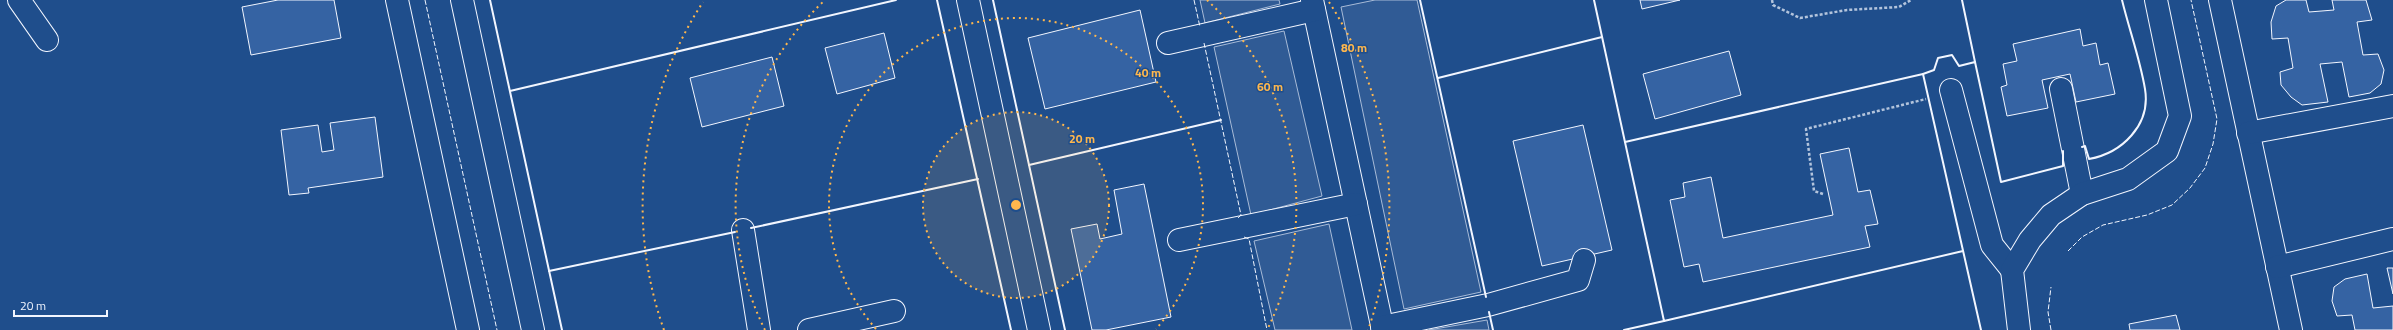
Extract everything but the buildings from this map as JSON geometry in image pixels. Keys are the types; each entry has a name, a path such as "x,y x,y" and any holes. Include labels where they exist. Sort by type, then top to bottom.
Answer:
{"street":[{"path":"19,0 47,40"},
{"path":"397,0 468,330"},
{"path":"462,0 533,330"},
{"path":"968,0 1039,330"},
{"path":"2012,270 2030,240 2051,215 2082,194 2128,179 2168,151 2180,116 2156,0"},
{"path":"2220,0 2290,330"},
{"path":"1168,43 1313,5 1383,328 1488,305 1578,280 1584,260"},
{"path":"2061,89 2082,194"},
{"path":"1951,90 1992,245 2012,270 2019,330"},
{"path":"2248,133 2393,106"},
{"path":"1179,240 1356,204"},
{"path":"743,230 759,330"},
{"path":"2277,268 2393,239"},
{"path":"809,330 894,311"}],"path":[{"path":"1772,0 1773,5 1800,18 1847,10 1900,7 1911,0"},
{"path":"1824,194 1814,191 1806,129 1926,99 1951,90"}],"shaded area":[{"path":"1200,0 1279,0 1280,4 1205,23"},
{"path":"1375,0 1417,0 1481,292 1404,309 1341,7"},
{"path":"1284,31 1322,196 1251,215 1214,47"},
{"path":"1329,224 1352,330 1275,330 1254,241"},
{"path":"1487,320 1489,330 1429,330"}],"fence":[{"path":"425,0 497,330"},
{"path":"1194,0 1200,27"},
{"path":"2068,251 2082,237 2103,225 2147,215 2172,205 2190,188 2205,168 2213,144 2217,119 2191,0"},
{"path":"1204,43 1241,215 1237,219"},
{"path":"1244,237 1249,239 1267,330"},
{"path":"2051,287 2048,312 2051,330"}],"wall":[{"path":"490,0 562,330"},
{"path":"510,91 896,0"},
{"path":"937,0 1011,330"},
{"path":"993,0 1065,330"},
{"path":"1420,0 1486,297"},
{"path":"1594,0 1664,321 1963,251"},
{"path":"1962,0 1975,62"},
{"path":"2082,147 2085,146 2089,159 2113,151 2132,135 2139,125 2143,114 2146,102 2145,89 2122,0"},
{"path":"1438,78 1602,37"},
{"path":"1981,330 1923,74 1934,70 1938,58 1952,55 1959,66 1975,62 2001,182 2063,166 2063,151"},
{"path":"1625,142 1923,74"},
{"path":"1029,165 1221,120"},
{"path":"751,228 978,179"},
{"path":"549,271 735,232"},
{"path":"1489,312 1493,330"},
{"path":"1624,330 1664,321"}]}
